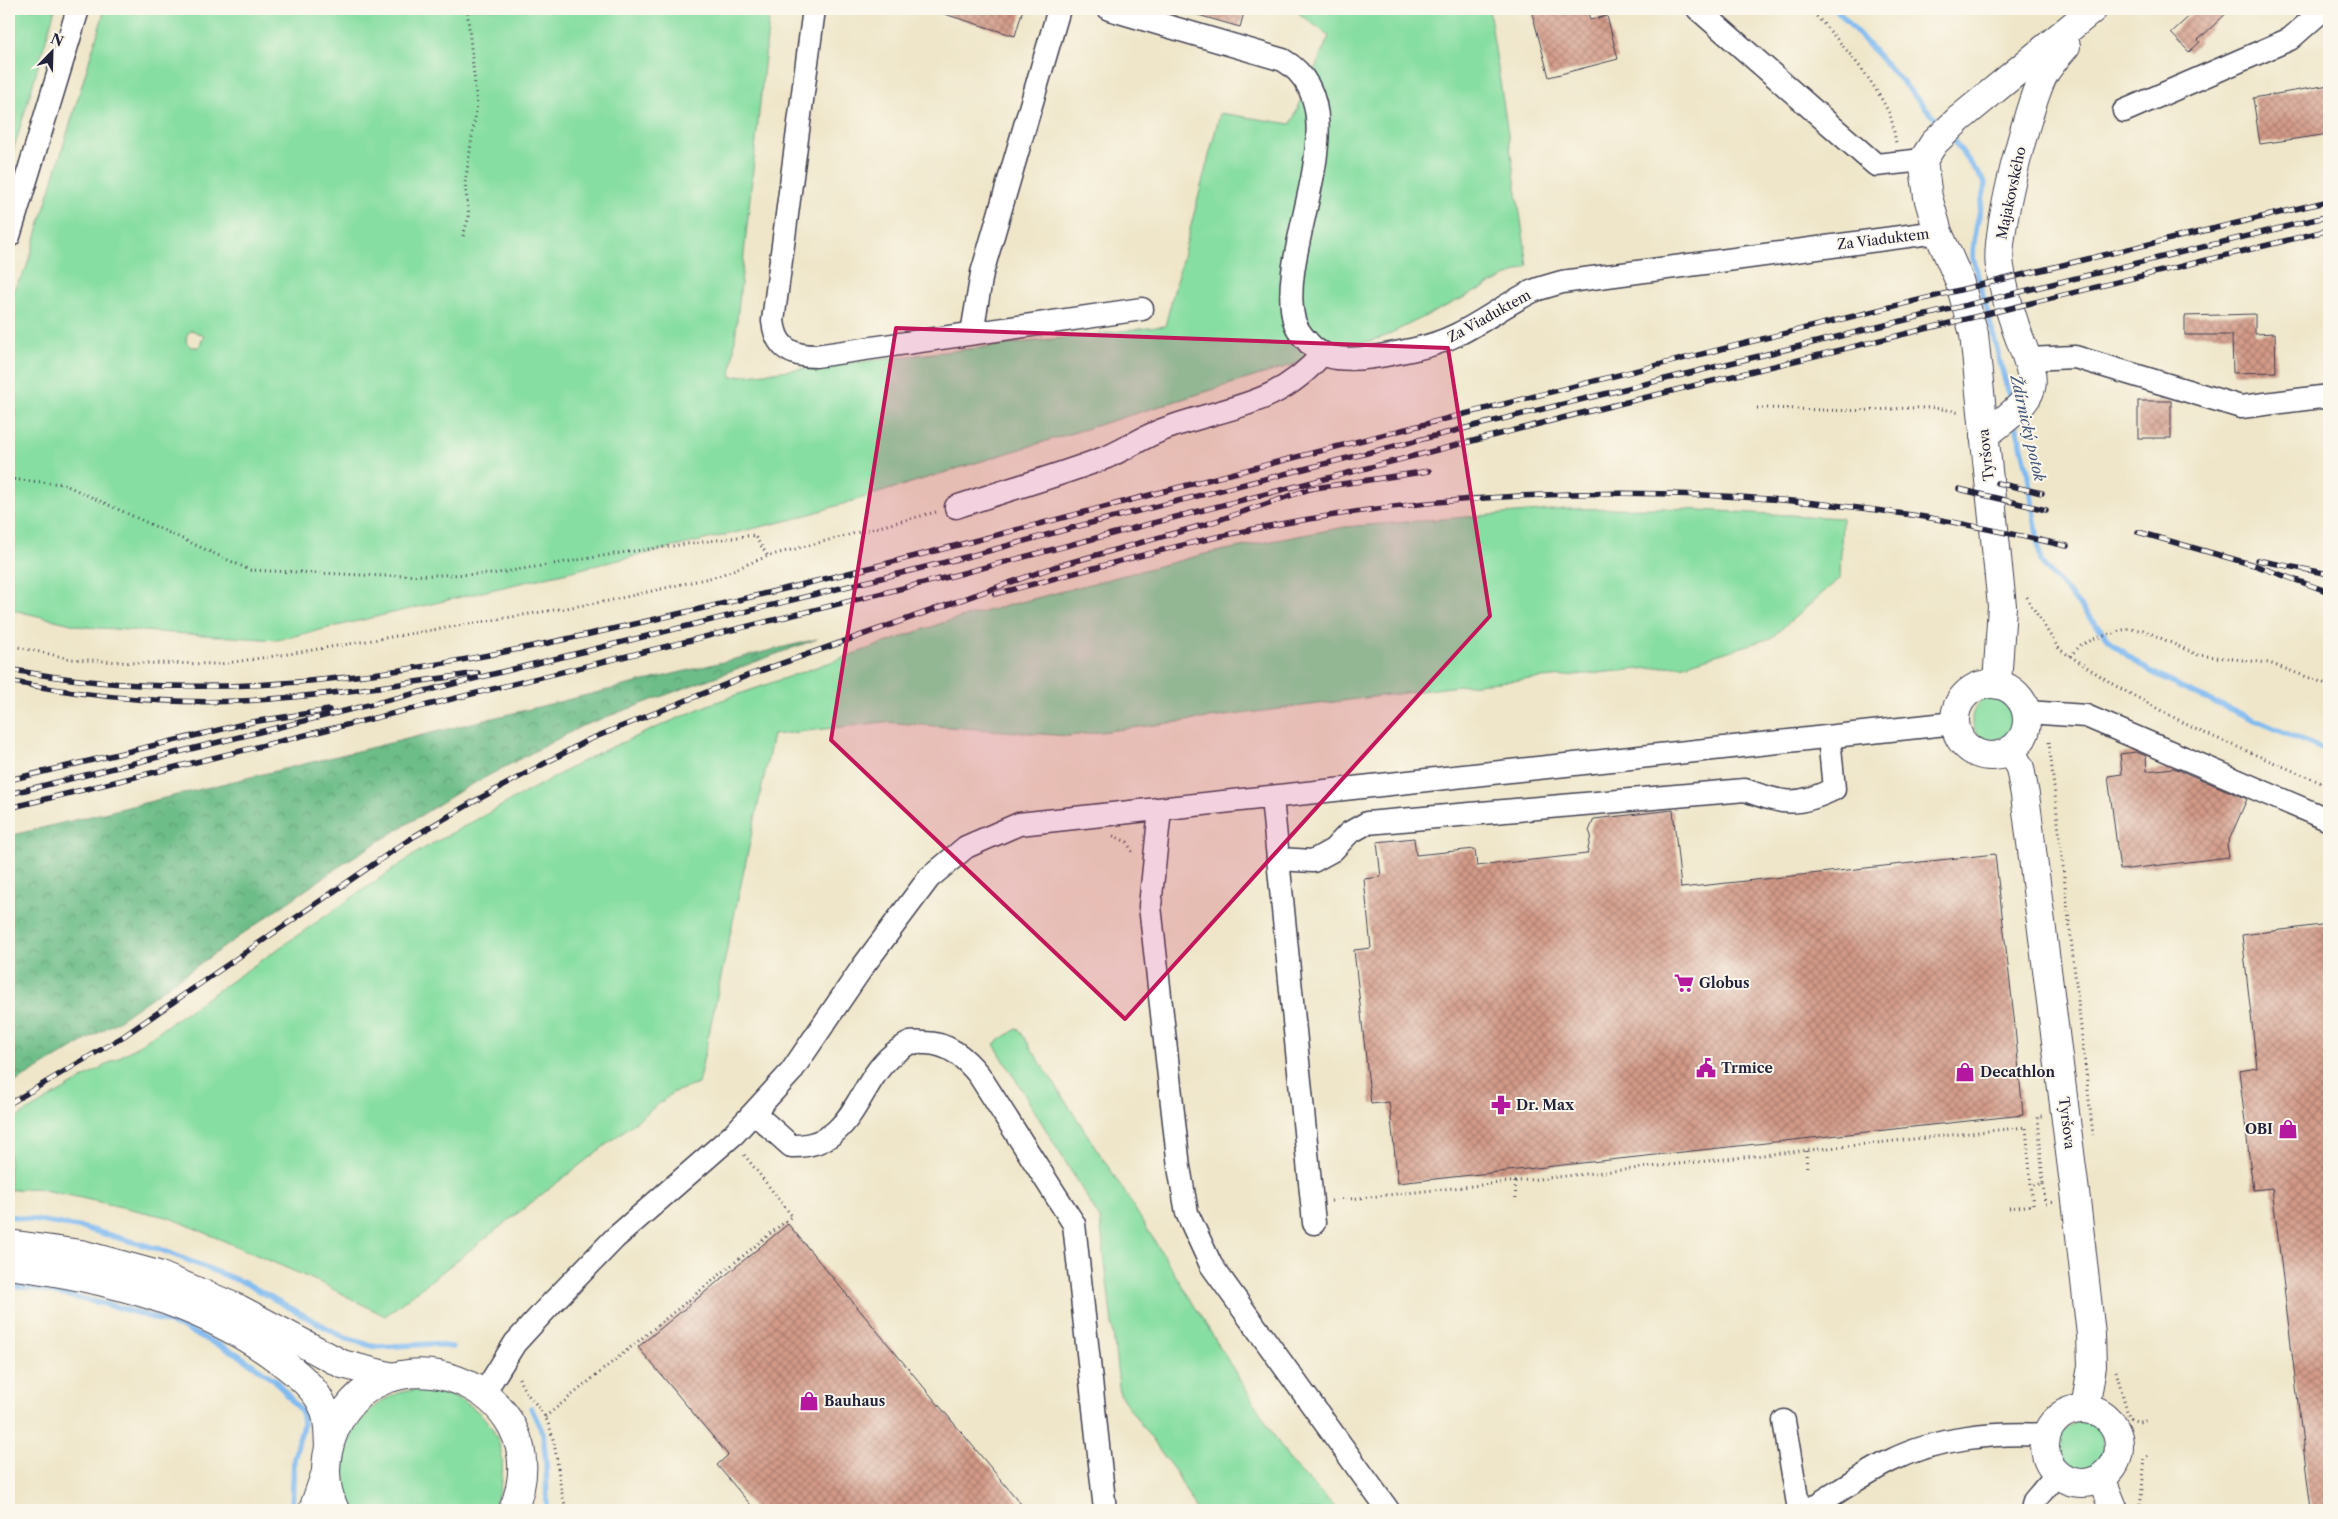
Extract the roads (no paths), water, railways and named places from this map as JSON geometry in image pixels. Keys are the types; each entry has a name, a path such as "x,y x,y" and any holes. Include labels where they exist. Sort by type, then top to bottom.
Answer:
{"main road":[{"path":"1938,232 1928,197 1928,152 1959,120 2093,9"},
{"name":"Majakovského","path":"1999,418 2032,387 2032,377 2014,323 1999,265 2005,212 2032,102 2044,74 2098,9"},
{"name":"Tyršova","path":"1938,232 1959,280 1999,418 2002,606 1997,684"},
{"path":"1997,684 2016,694 2027,712 2027,723 2019,743 1999,755 1975,752 1962,740 1955,723 1956,711 1968,692 1978,686 1997,684"},
{"name":"Tyršova","path":"2010,750 2020,768 2026,795 2076,1200 2091,1335 2092,1366 2085,1409"},
{"path":"9,1244 81,1254 158,1275 239,1308 342,1364 394,1377"},
{"path":"9,1265 48,1270 135,1290 234,1330 284,1364 314,1392 322,1403 326,1415 327,1488 335,1510"},
{"path":"313,1510 334,1432 352,1404 371,1388 394,1377 425,1372 456,1378 484,1393 505,1416 513,1430 520,1452 522,1476 530,1510"},
{"path":"2085,1409 2097,1412 2107,1419 2115,1429 2119,1441 2115,1462 2101,1478 2087,1483 2073,1482 2057,1474 2047,1456 2046,1435 2057,1418 2065,1413 2085,1409"},
{"path":"513,1510 520,1492 522,1476"},
{"path":"2101,1478 2114,1510"}],"street":[{"path":"9,236 78,9"},
{"path":"814,9 773,321 774,334 789,350 801,356 816,356 1142,309"},
{"path":"972,333 982,273 1059,9"},
{"name":"Za Viaduktem","path":"1109,9 1283,60 1306,79 1318,116 1314,166 1296,263 1291,304 1294,322 1302,336 1311,346 1335,358 1380,356 1438,344 1474,328 1534,290 1562,282 1938,232"},
{"path":"1698,9 1876,165 1928,152"},
{"path":"2124,111 2290,39 2324,9"},
{"path":"956,507 1108,456 1161,430 1253,403 1276,394 1309,371 1323,353"},
{"path":"2027,359 2075,357 2241,407 2329,396"},
{"path":"2027,712 2086,716 2329,820"},
{"path":"484,1393 514,1343 615,1238 734,1134 791,1072 864,965 929,878 966,846 1019,824 1955,723"},
{"path":"1278,859 1313,861 1333,850 1349,833 1367,823 1745,790 1778,803 1813,799 1834,789 1829,737"},
{"path":"1272,798 1314,1213"},
{"path":"1160,809 1150,906 1179,1167 1187,1213 1212,1265 1388,1510"},
{"path":"754,1113 791,1146 806,1147 823,1141 841,1126 863,1097 878,1069 893,1053 910,1043 934,1043 957,1052 968,1061 980,1075 1074,1224 1105,1510"},
{"path":"1784,1421 1799,1510"},
{"path":"1808,1510 1890,1461 1916,1451 1946,1442 2018,1434 2046,1435"},
{"path":"2032,1510 2034,1501 2057,1474"}],"waterway":[{"name":"Ždírnický potok","path":"1836,9 1942,126"},
{"name":"Ždírnický potok","path":"1951,137 1985,183 1974,238 1973,257 2011,404"},
{"name":"Ždírnický potok","path":"2015,421 2027,468 2041,562 2115,646 2143,667 2181,688 2329,752"},
{"path":"9,1216 84,1228 162,1250 247,1284 345,1338 376,1347 431,1344 452,1347"},
{"path":"9,1286 34,1288 118,1307 179,1326 237,1354 275,1380 303,1414 303,1425 294,1459 292,1510"},
{"path":"531,1408 543,1433 547,1510"}],"railway":[{"path":"9,669 94,682 178,686 263,685 348,677 516,650 810,583 1618,375 2044,269 2329,201"},
{"path":"9,794 970,556 1079,526 1478,425 2329,216"},
{"path":"9,808 948,577 1578,414 2329,230"},
{"path":"1308,489 1429,471"},
{"path":"1997,483 2042,493"},
{"path":"9,1104 124,1036 413,837 473,802 588,740 749,675 1054,567 1207,524 1313,488"},
{"path":"1959,489 2046,510"},
{"path":"995,594 1187,544 1264,527 1379,509 1531,496 1684,494 1836,505 1931,518 2067,546"},
{"path":"2138,532 2254,565 2329,592"},
{"path":"2257,560 2329,574"},
{"path":"9,681 95,695 211,702 359,690 478,673"},
{"path":"9,780 252,722 329,710"}],"place":[{"name":"Globus","path":"1684,983"},
{"name":"Trmice","path":"1706,1068"},
{"name":"Decathlon","path":"1965,1072"},
{"name":"Dr. Max","path":"1501,1105"},
{"name":"OBI","path":"2288,1129"},
{"name":"Bauhaus","path":"809,1401"}]}
